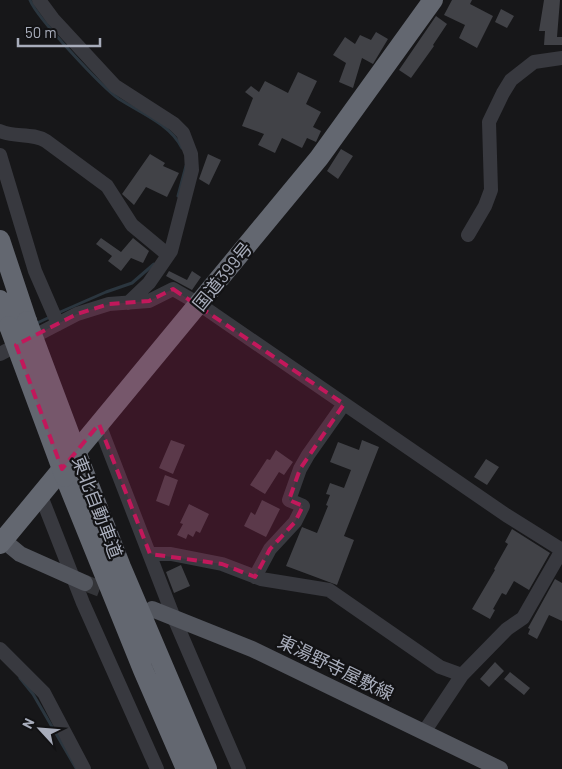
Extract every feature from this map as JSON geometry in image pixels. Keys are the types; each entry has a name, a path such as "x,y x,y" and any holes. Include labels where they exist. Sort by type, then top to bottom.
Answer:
{"highway":[{"name":"国道399号","path":"2,542 318,158 433,0"},
{"name":"東北自動車道","path":"0,240 18,323 65,477 143,670 186,769"},
{"name":"東北自動車道","path":"0,300 18,323 80,462 121,567 207,769"}],"main road":[{"path":"2,542 20,554 80,581"},
{"name":"東湯野寺屋敷線","path":"152,609 252,649 500,769"}],"street":[{"path":"39,0 53,19 115,86 174,124 185,138 191,154 192,170 164,253 149,283 128,303"},
{"path":"468,235 485,206 491,190 489,122 503,93 512,80 534,62 562,58"},
{"path":"0,131 17,136 38,136 107,186 132,225 164,253"},
{"path":"0,155 35,271 55,318"},
{"path":"0,354 55,318 77,314 109,304 148,301 172,289 199,304 506,515 562,550 523,618 507,629 462,675 424,732"},
{"path":"255,576 270,549 295,522 303,506 289,500 300,469 344,404"},
{"path":"99,424 174,618 239,769"},
{"path":"41,496 80,581 83,603 157,769"},
{"path":"150,554 171,554 222,564 255,576 329,590 440,667 462,675"},
{"path":"0,650 44,693 84,769"}],"highlighted area":[{"path":"173,289 344,404 300,469 289,500 303,506 295,522 270,549 255,577 222,564 150,554 99,424 62,469 16,345 77,314 109,304 149,301"}],"building":[{"path":"452,0 472,0 470,4 493,16 477,48 459,38 465,25 444,15"},
{"path":"544,0 560,0 557,37 562,37 562,45 544,45 545,31 539,31"},
{"path":"501,9 514,16 507,28 495,22"},
{"path":"436,16 447,24 411,78 399,70"},
{"path":"376,32 388,39 373,64 362,58 353,88 339,82 346,63 333,55 345,37 355,44 360,35 371,40"},
{"path":"298,72 317,81 306,104 321,112 313,127 321,131 316,142 307,138 302,148 282,138 275,153 258,145 264,134 242,126 253,98 245,92 251,86 259,92 265,81 288,93"},
{"path":"341,149 353,156 338,179 327,171"},
{"path":"150,154 165,163 163,166 179,173 167,197 146,187 134,205 122,194"},
{"path":"208,154 221,160 209,185 199,179"},
{"path":"101,238 121,252 133,238 149,251 143,263 131,258 121,271 108,261 112,256 96,244"},
{"path":"169,271 187,280 192,271 201,277 192,290 166,276"},
{"path":"171,440 185,445 173,474 159,468"},
{"path":"362,440 379,447 344,536 354,540 337,585 286,566 302,527 317,533 328,506 326,505 330,495 326,494 330,483 344,488 351,470 330,462 338,442 359,450"},
{"path":"276,450 293,462 284,475 279,472 265,494 250,485 267,459 270,460"},
{"path":"486,459 499,467 487,485 474,477"},
{"path":"165,475 178,480 169,506 156,501"},
{"path":"262,500 280,509 266,537 244,526 251,512 255,515"},
{"path":"189,504 209,514 200,533 196,531 193,537 188,534 186,539 177,535 183,524 180,523"},
{"path":"512,529 550,553 529,590 514,581 506,595 502,593 490,619 472,609 508,544 505,542"},
{"path":"181,565 190,586 174,593 166,572"},
{"path":"555,579 562,583 562,621 549,615 537,639 528,634 530,629 528,628"},
{"path":"495,662 504,671 489,687 480,679"},
{"path":"510,672 530,688 524,695 504,679"}],"waterway":[{"path":"30,0 44,21 99,81 119,99 163,126 182,148"},
{"path":"178,196 186,166"},
{"path":"58,313 132,283 154,264"},
{"path":"35,324 50,317"},
{"path":"20,678 33,694 76,768"}],"tunnel":[{"path":"85,583 119,596"}]}
